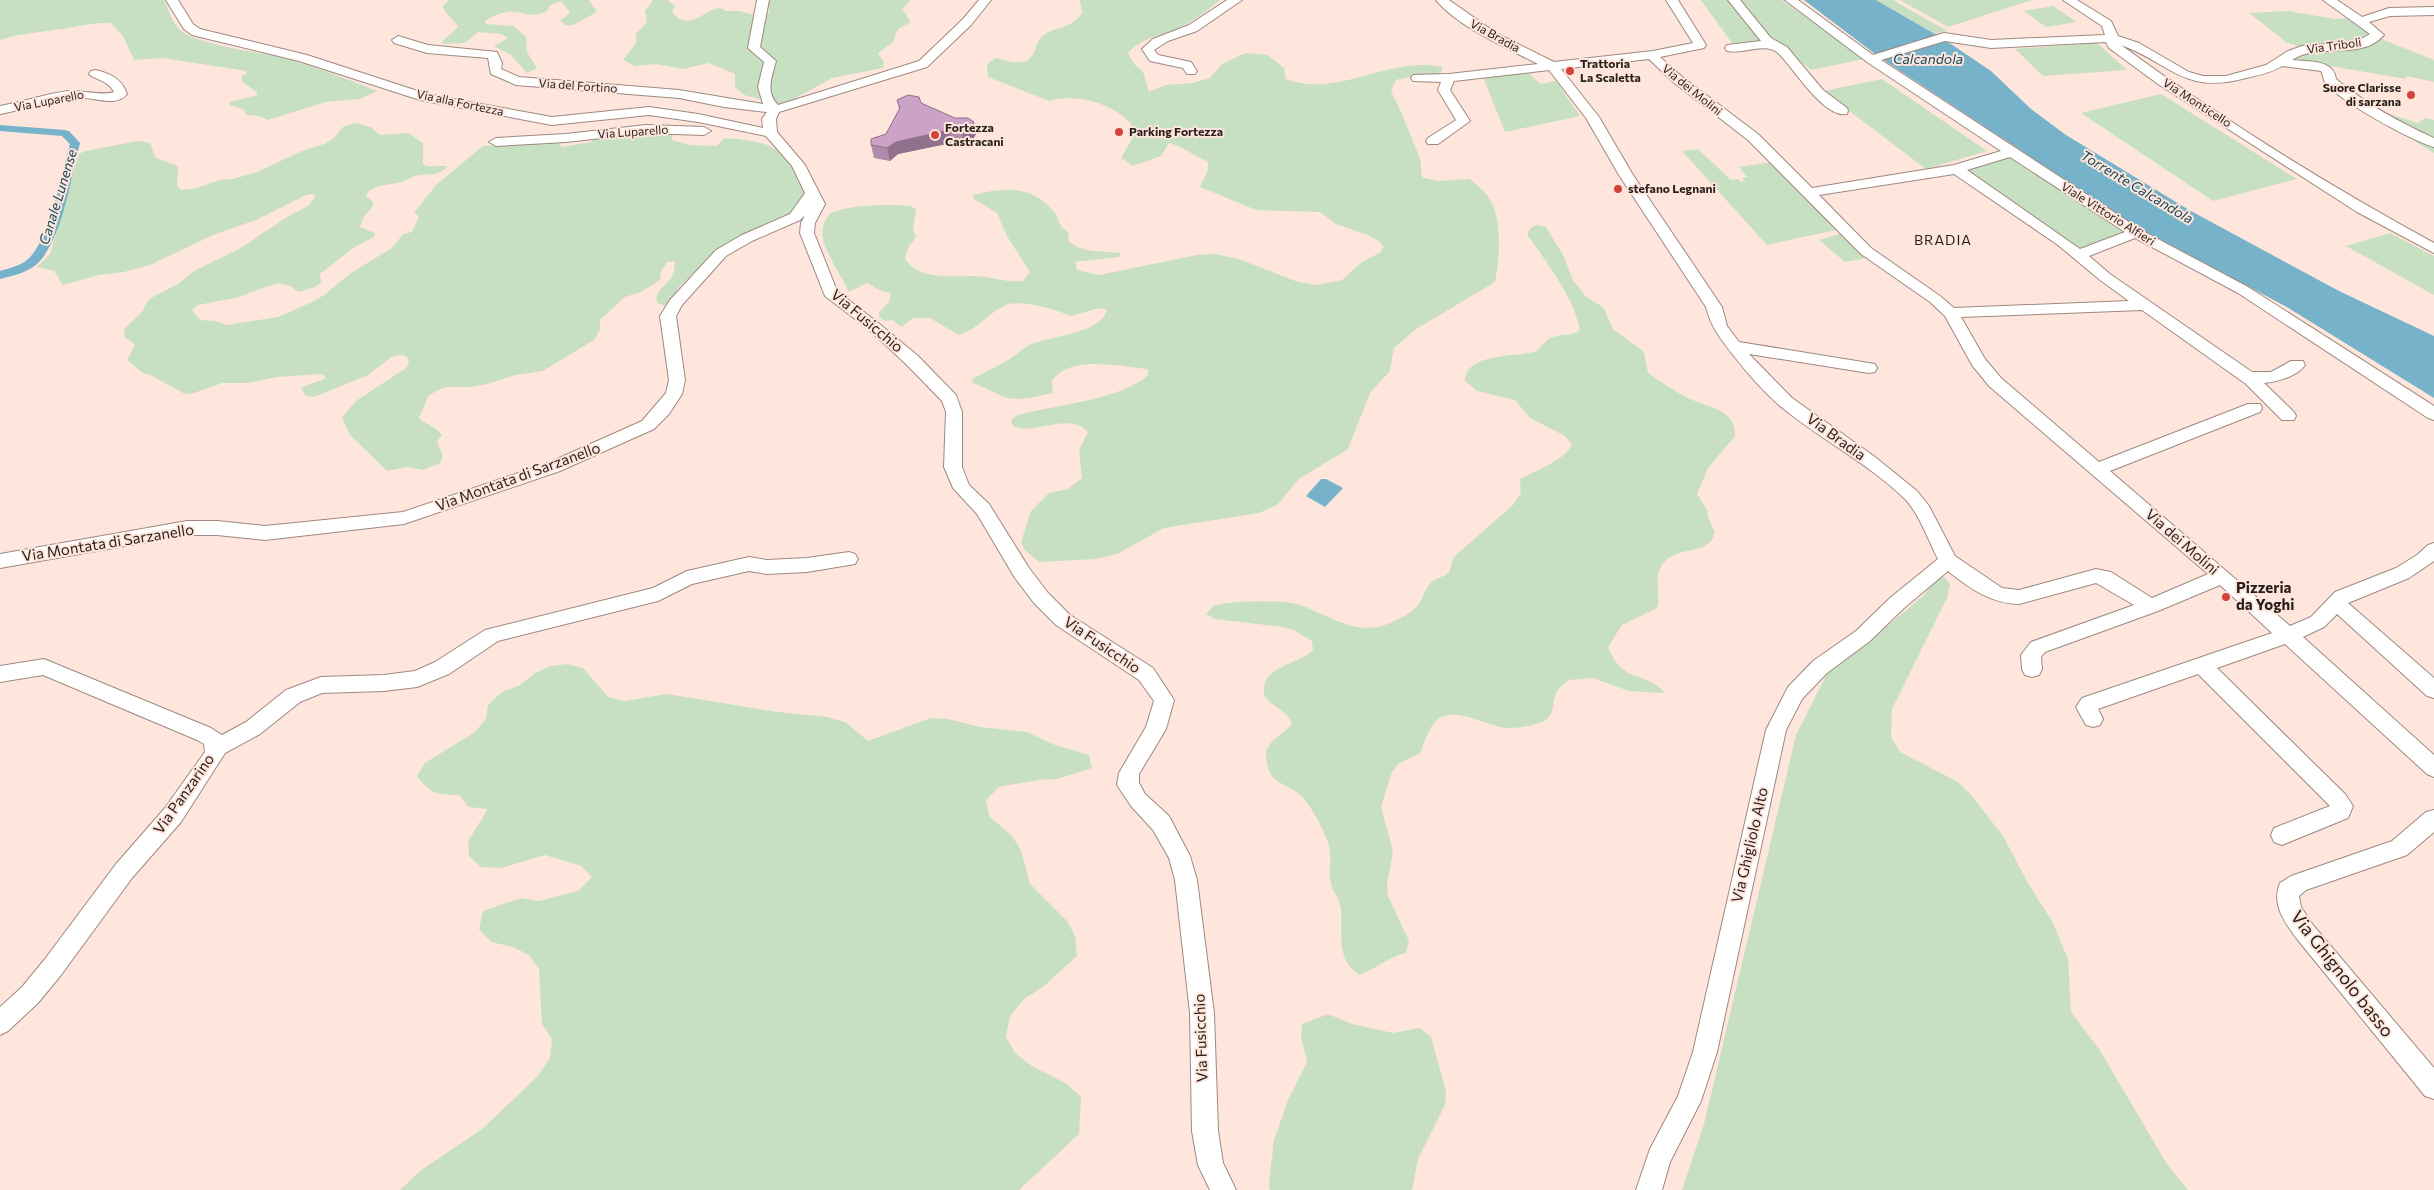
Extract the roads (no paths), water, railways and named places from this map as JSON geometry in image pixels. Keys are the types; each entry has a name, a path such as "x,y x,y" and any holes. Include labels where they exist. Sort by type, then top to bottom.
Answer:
{"street":[{"name":"Via alla Fortezza","path":"172,0 188,26 196,32 303,58 425,97 552,121 649,111 770,132"},
{"path":"763,0 754,48 770,61 763,92 766,102 775,109 802,104 923,64 967,22 985,0"},
{"path":"1191,71 1187,65 1154,58 1148,49 1158,41 1193,28 1214,12 1236,0"},
{"name":"Via Bradia","path":"1442,0 1492,36 1552,66 1592,117 1626,175 1714,307 1719,327 1750,367 1786,402 1869,461 1911,495 1920,506 1948,561 1963,574 2006,597 2034,594 2096,576 2111,580 2150,606"},
{"name":"Via dei Molini","path":"1672,0 1700,45 1653,55 1654,58 1677,79 1754,137 1866,251 1935,300 1950,313 1978,362 1995,382 2222,576 2289,635 2376,718 2434,768"},
{"path":"1734,0 1767,41 1783,50 1818,93 1842,111"},
{"name":"Viale Vittorio Alfieri","path":"1791,0 1871,59 2136,233 2243,290 2434,414"},
{"name":"Via Monticello","path":"2069,0 2107,24 2112,43 2124,53 2217,117 2362,209 2434,249"},
{"path":"2329,0 2360,21"},
{"name":"Via Triboli","path":"2360,21 2390,12 2434,11"},
{"name":"Via Triboli","path":"2283,62 2292,54 2306,49 2359,45 2378,35 2360,21"},
{"path":"1871,59 1944,37 1991,44 2112,38 2135,46 2185,75 2203,80 2246,76 2283,62 2325,68 2329,71 2330,80 2354,99 2383,117 2434,143"},
{"name":"Via del Fortino","path":"398,40 427,49 493,55 496,62 495,72 516,81 679,94 724,103 775,109"},
{"path":"1731,48 1773,44"},
{"path":"1417,78 1450,78 1653,55"},
{"name":"Via Luparello","path":"0,110 25,107 79,93 98,94 108,98 121,94 114,82 105,75 95,74"},
{"path":"1432,141 1463,121 1444,90 1450,78"},
{"path":"775,109 769,119 770,132 798,164 814,191"},
{"name":"Via Luparello","path":"496,142 566,138 646,129 693,129 753,135 770,132"},
{"path":"1808,193 1956,168 2011,152"},
{"path":"1956,168 2037,223 2145,305 2248,378 2288,416"},
{"name":"Via Montata di Sarzanello","path":"0,561 187,528 217,528 265,533 404,518 554,467 620,438 648,425 663,410 674,394 677,380 668,316 676,303 696,278 721,252 747,238 795,217 802,210 814,191"},
{"name":"Via Fusicchio","path":"814,191 818,204 808,223 807,234 830,293 872,325 912,360 950,399 954,412 953,467 962,488 983,509 1022,573 1041,598 1063,620 1146,674 1164,700 1156,728 1129,773 1128,785 1138,800 1161,823 1179,856 1186,880 1202,1013 1204,1131 1211,1165 1223,1190"},
{"path":"2078,255 2136,233"},
{"path":"1950,313 2145,305"},
{"path":"1734,346 1869,368"},
{"path":"2248,378 2274,377 2297,365"},
{"path":"2097,469 2254,408"},
{"path":"2093,719 2086,707 2089,704 2289,635 2321,619 2343,597 2412,570 2424,562 2434,550"},
{"path":"216,748 253,728 293,696 321,684 384,683 417,679 442,668 492,635 658,594 687,578 754,564 767,567 807,565 849,559"},
{"name":"Via Ghigliolo Alto","path":"1649,1190 1659,1158 1689,1101 1705,1052 1776,730 1795,693 1820,667 1863,636 1897,603 1948,561"},
{"path":"2032,669 2031,654 2038,647 2150,606 2222,576"},
{"path":"2335,603 2350,614 2434,690"},
{"path":"2201,665 2342,806 2340,811 2282,835"},
{"name":"Via Panzarino","path":"0,674 44,667 204,734 214,740 216,748 215,754 173,815 124,871 30,995 0,1023"},
{"name":"Via Ghignolo basso","path":"2434,819 2399,848 2299,883 2288,890 2286,900 2291,912 2305,932 2434,1088"}],"water":[{"name":"Calcandola","path":"1804,0 1876,0 1942,38 1991,71 2031,109 2066,135 2189,210 2339,291 2434,336 2434,398 2285,306 2142,230 1879,57"},
{"path":"1321,479 1326,479 1343,488 1325,507 1306,496"}],"waterway":[{"name":"Canale Lunense","path":"0,128 65,133 75,143 64,187 42,249 35,259 27,265 0,275"}],"place":[{"name":"Trattoria La Scaletta","path":"1570,71"},
{"name":"Suore Clarisse di sarzana","path":"2411,95"},
{"name":"Parking Fortezza","path":"1119,132"},
{"name":"Fortezza Castracani","path":"935,135"},
{"name":"stefano Legnani","path":"1618,189"},
{"name":"Pizzeria da Yoghi","path":"2226,597"}],"district":[{"name":"BRADIA","path":"1943,240"}],"water label":[{"name":"Torrente Calcandola","path":"2137,187"}]}
